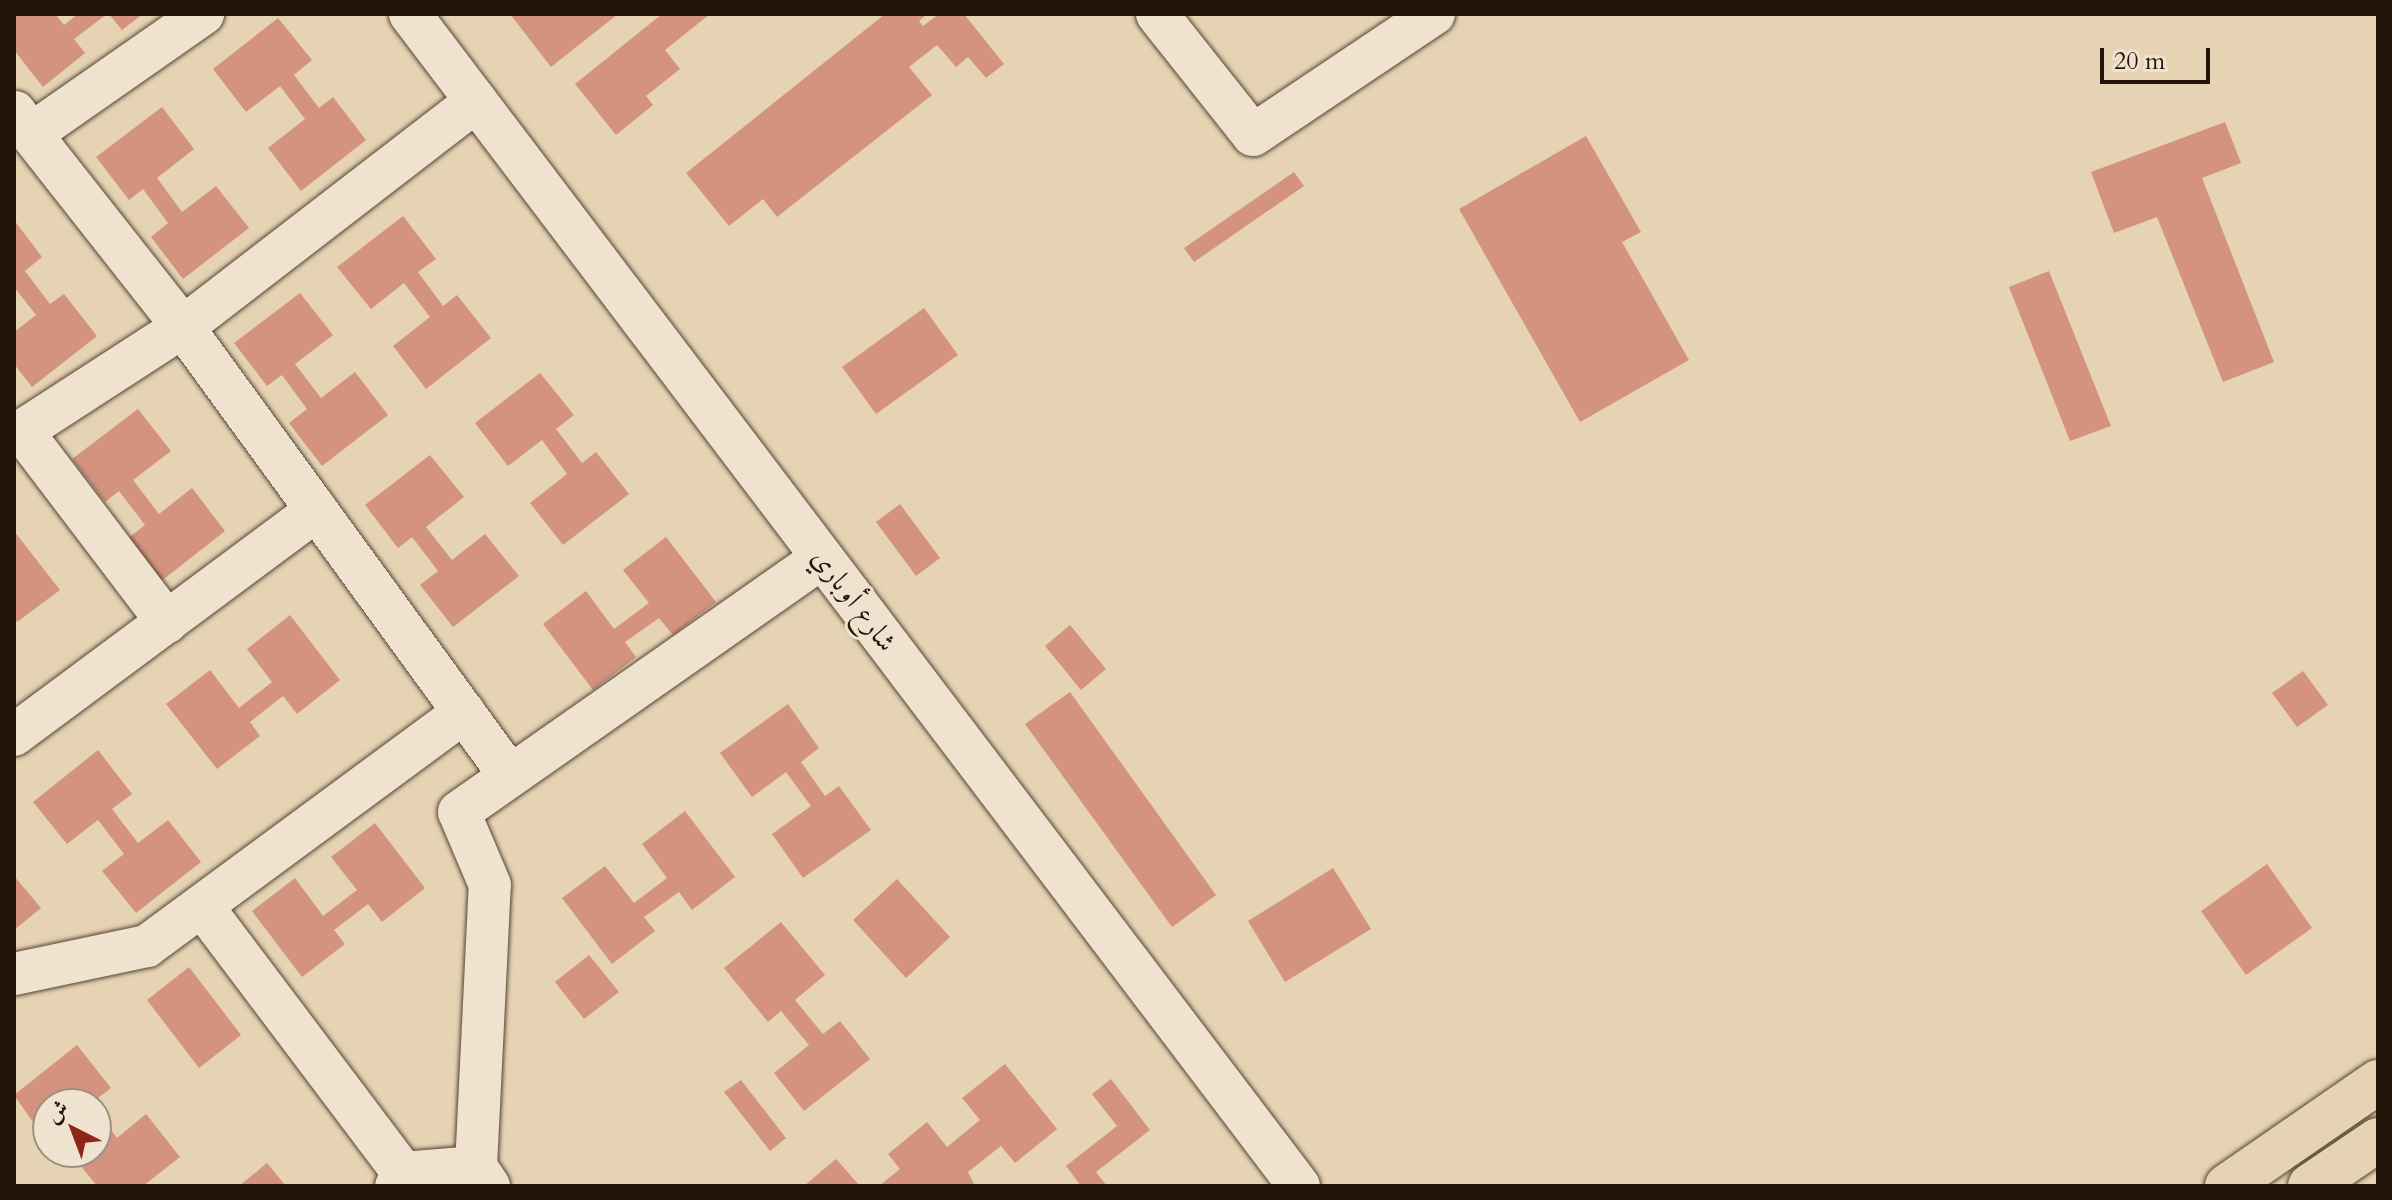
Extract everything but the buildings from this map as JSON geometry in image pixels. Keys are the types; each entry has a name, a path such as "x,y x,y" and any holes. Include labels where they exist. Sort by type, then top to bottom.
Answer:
{"highway":[{"path":"2227,1186 2378,1082"},
{"path":"2310,1186 2378,1140"}],"street":[{"path":"203,14 22,123 183,327 510,776"},
{"name":"شارع أوباري","path":"410,14 1299,1186"},
{"path":"1157,14 1253,135 1434,14"},
{"path":"167,622 18,431 183,327 476,101"},
{"path":"14,735 317,510"},
{"path":"202,906 400,1179 482,1177 490,885 459,812 822,558"},
{"path":"14,974 147,946 464,712"}]}
